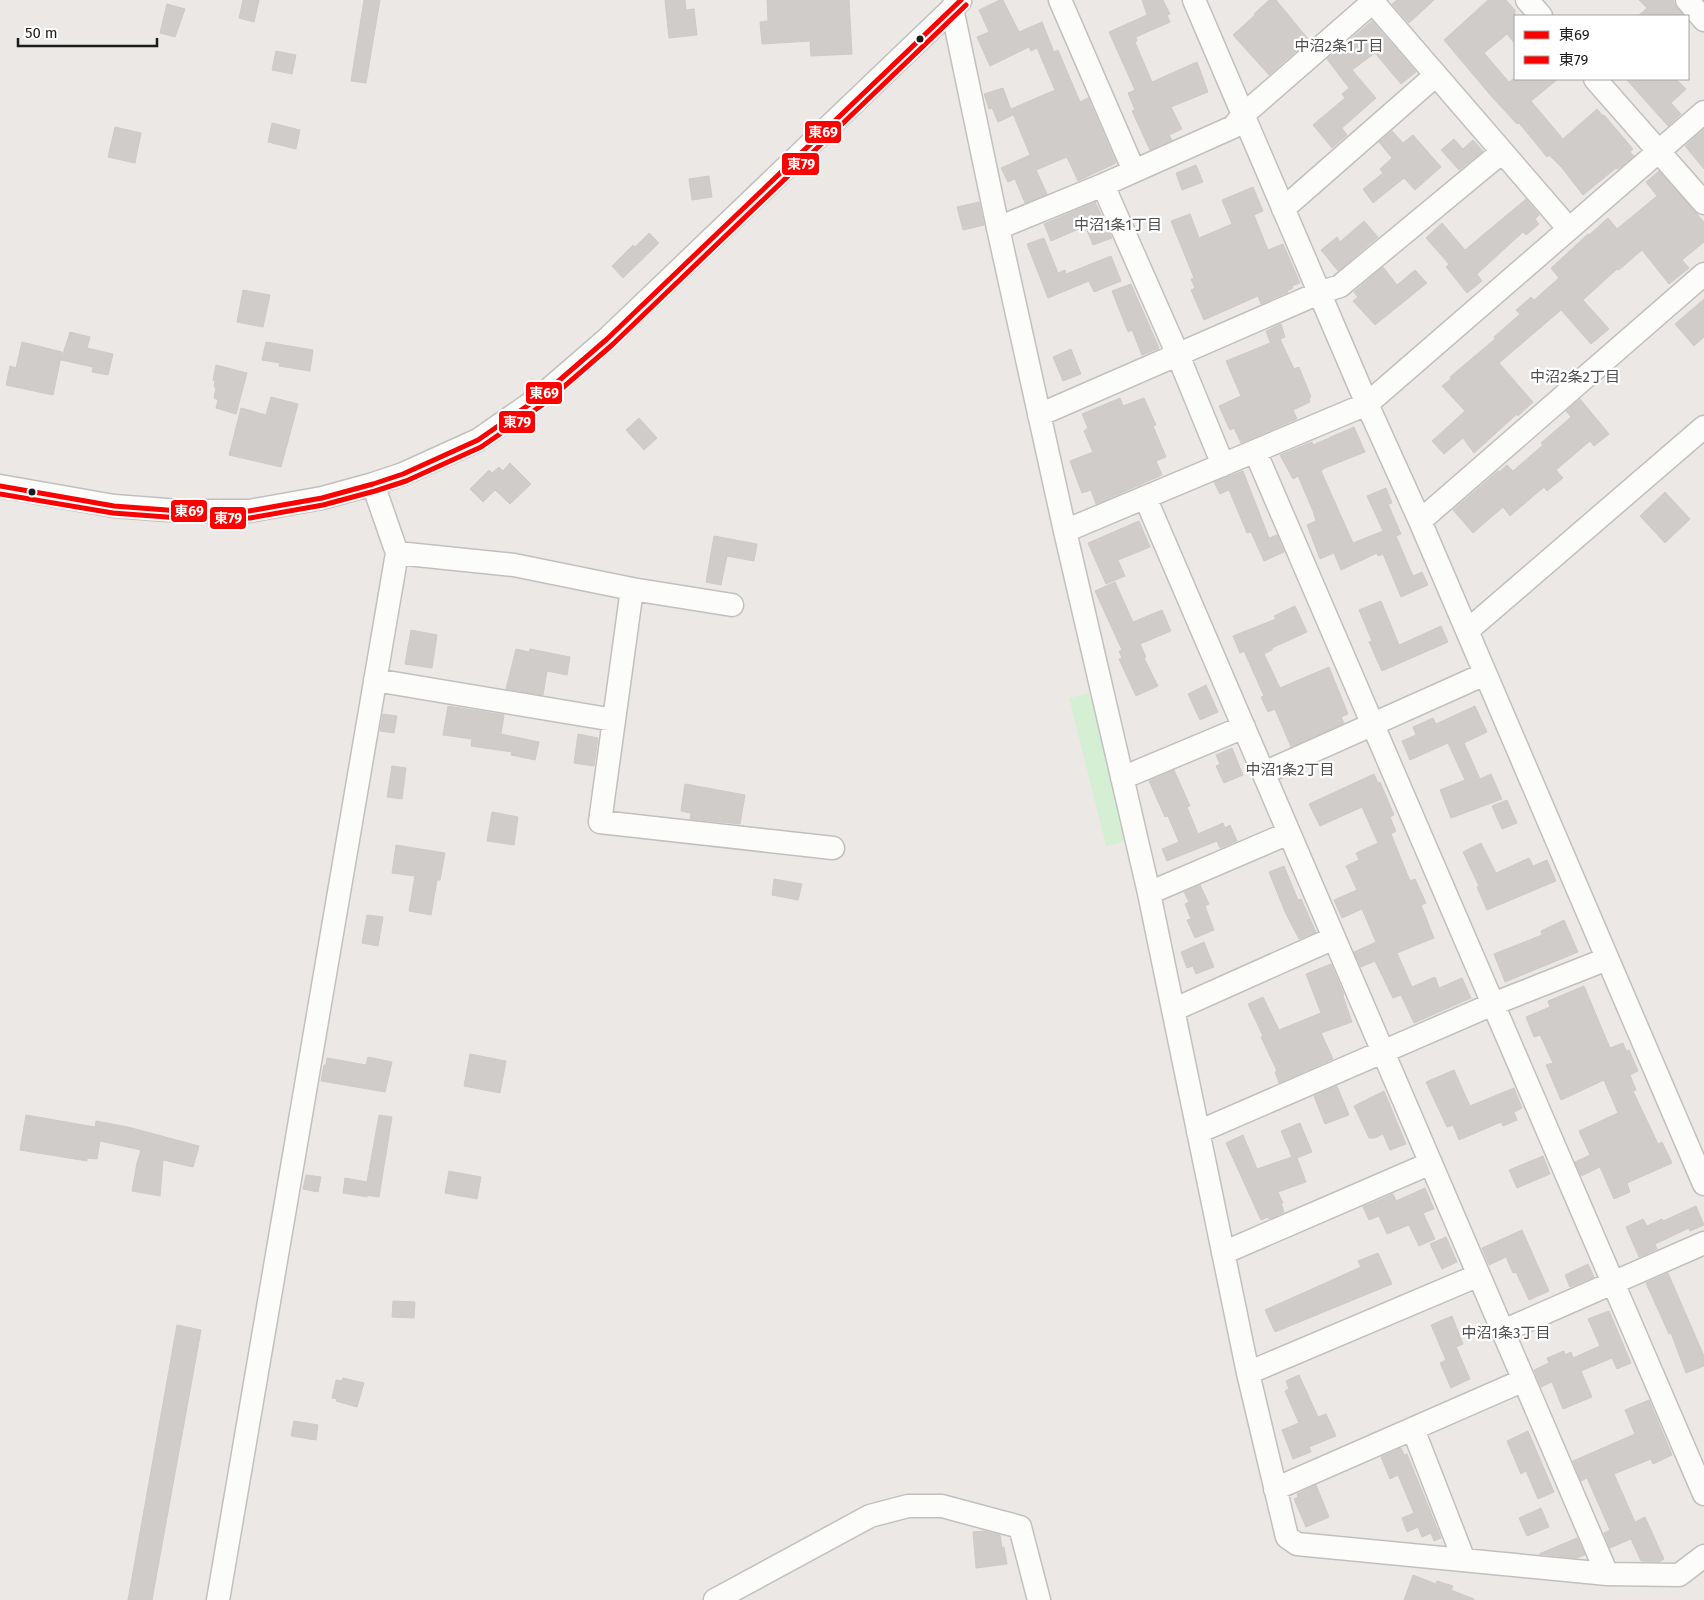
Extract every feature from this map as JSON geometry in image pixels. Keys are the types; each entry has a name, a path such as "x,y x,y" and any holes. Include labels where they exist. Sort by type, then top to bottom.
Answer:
{"street":[{"path":"1060,0 1134,171"},
{"path":"1194,0 1704,1184"},
{"path":"1527,0 1540,15"},
{"path":"1687,0 1704,20"},
{"path":"998,228 1103,185 1233,127 1243,115 1374,1 1568,229"},
{"path":"956,4 998,228 1065,531 1149,893 1248,1373 1286,1537 1297,1544 1607,1574 1679,1574 1704,1556"},
{"path":"0,486 114,506 180,511 249,511 322,498 373,484 403,474 478,440 540,397 607,338 956,4"},
{"path":"1284,209 1436,75"},
{"path":"1596,80 1704,203"},
{"path":"1065,531 1367,404 1704,112"},
{"path":"1039,415 1319,293 1340,286 1502,152"},
{"path":"1103,185 1178,355 1223,465"},
{"path":"1420,521 1704,274"},
{"path":"1467,631 1704,427"},
{"path":"1255,451 1704,1494"},
{"path":"218,1600 397,553 373,484"},
{"path":"1145,497 1607,1574"},
{"path":"397,553 514,564 632,589 732,605"},
{"path":"632,589 600,822 833,848"},
{"path":"1264,773 1485,674"},
{"path":"374,680 614,720"},
{"path":"1122,778 1244,727"},
{"path":"1149,893 1289,833"},
{"path":"1173,1010 1334,938"},
{"path":"1198,1132 1493,1004 1608,958"},
{"path":"1223,1253 1431,1163"},
{"path":"1503,1331 1704,1243"},
{"path":"1248,1373 1479,1275"},
{"path":"1275,1489 1524,1380"},
{"path":"1413,1429 1464,1560"},
{"path":"716,1600 870,1516 908,1506 942,1506 1020,1527 1039,1600"}],"green space":[{"path":"1090,693 1128,841 1106,846 1069,698"}],"building":[{"path":"243,0 259,0 254,22 239,18"},
{"path":"364,0 380,0 366,83 351,81"},
{"path":"665,0 685,0 686,10 694,9 697,35 669,38"},
{"path":"767,0 849,0 852,54 811,56 810,41 762,44 760,22 768,21"},
{"path":"1003,0 1019,32 1042,22 1054,52 1058,50 1080,102 1088,98 1116,163 1078,181 1067,157 1036,170 1047,194 1025,203 1015,179 1008,182 1001,168 1030,155 1011,109 1055,90 1037,48 1031,51 1029,47 990,66 977,37 989,32 979,10"},
{"path":"1142,0 1163,0 1170,14 1167,15 1170,22 1136,37 1137,41 1135,42 1152,82 1197,62 1208,92 1171,107 1182,129 1169,135 1172,140 1150,150 1132,111 1135,110 1128,93 1135,90 1109,32 1147,15"},
{"path":"1269,0 1276,0 1309,40 1269,75 1233,35"},
{"path":"1397,0 1434,0 1409,23 1392,4"},
{"path":"1488,0 1506,0 1515,10 1514,43 1507,34 1484,53 1509,82 1513,79 1557,80 1531,101 1563,139 1597,109 1633,149 1630,152 1634,156 1583,195 1562,168 1549,155 1547,157 1519,123 1517,124 1492,97 1444,40"},
{"path":"1639,0 1673,0 1683,15 1639,15 1647,8"},
{"path":"167,4 185,9 175,37 160,33"},
{"path":"1372,21 1416,72 1401,84 1375,53 1352,70 1376,98 1342,128 1347,135 1332,148 1313,125 1345,98 1342,94 1349,88 1327,59"},
{"path":"276,51 296,55 292,74 272,70"},
{"path":"1627,80 1677,80 1686,89 1671,103 1681,114 1668,126"},
{"path":"1003,88 1013,115 998,122 992,108 989,109 984,94"},
{"path":"272,123 300,130 296,149 268,142"},
{"path":"115,127 141,133 135,163 108,157"},
{"path":"1704,129 1704,169 1685,146"},
{"path":"1392,131 1403,143 1413,135 1441,167 1415,190 1404,178 1373,203 1363,189 1383,173 1380,169 1392,158 1379,142"},
{"path":"1454,139 1463,149 1473,140 1483,151 1459,170 1441,150"},
{"path":"1196,165 1203,182 1182,190 1176,173"},
{"path":"1659,171 1704,222 1704,242 1682,260 1689,268 1669,284 1642,250 1619,270 1617,269 1583,300 1609,329 1591,344 1561,310 1499,363 1533,402 1474,453 1463,438 1444,454 1432,441 1465,411 1442,386 1520,314 1516,310 1531,297 1534,300 1559,278 1551,268 1588,234 1608,218 1617,229 1657,196 1646,182"},
{"path":"709,176 712,197 692,200 689,179"},
{"path":"1253,187 1263,211 1254,215 1268,250 1283,244 1300,283 1292,286 1293,288 1288,292 1261,304 1258,296 1204,320 1191,290 1195,288 1191,279 1194,278 1171,221 1190,214 1199,238 1232,224 1222,200"},
{"path":"1526,199 1539,215 1535,219 1539,224 1526,235 1523,232 1477,274 1482,281 1467,293 1446,267 1449,264 1426,238 1442,223 1465,250"},
{"path":"979,202 984,225 963,230 957,207"},
{"path":"1095,202 1112,238 1093,245 1086,228 1082,230 1081,228 1051,241 1044,224"},
{"path":"1364,221 1378,237 1338,271 1321,250 1337,237 1340,242"},
{"path":"649,233 659,243 623,278 612,266 633,245 635,247"},
{"path":"1044,238 1058,273 1065,270 1066,274 1111,256 1121,281 1094,292 1089,281 1048,298 1027,244"},
{"path":"1383,267 1397,285 1415,270 1427,283 1375,325 1353,301 1358,297 1354,292"},
{"path":"1131,284 1159,348 1142,355 1132,330 1128,332 1112,291"},
{"path":"243,290 270,295 263,327 237,322"},
{"path":"1704,299 1704,337 1694,346 1675,324"},
{"path":"1281,324 1285,337 1280,339 1294,369 1299,367 1311,397 1309,398 1310,402 1293,410 1297,419 1241,443 1234,428 1230,430 1219,406 1241,396 1226,361 1275,341 1270,342 1266,331"},
{"path":"70,332 90,337 87,348 113,354 108,375 92,372 93,367 61,360"},
{"path":"22,342 62,352 53,395 6,385 10,366 16,368"},
{"path":"266,342 313,350 310,371 279,366 280,363 262,360"},
{"path":"1071,349 1081,374 1063,381 1053,357"},
{"path":"216,365 247,373 236,414 216,408 218,400 214,398 216,388 214,387 215,381 213,380"},
{"path":"271,397 298,404 281,467 229,455 241,408 266,415"},
{"path":"1120,398 1123,406 1144,398 1156,425 1153,426 1166,457 1156,461 1162,475 1096,504 1091,490 1082,493 1070,461 1093,452 1084,431 1088,428 1082,414"},
{"path":"1580,399 1609,434 1594,446 1590,441 1556,470 1563,478 1547,491 1544,487 1510,516 1503,507 1473,533 1453,510 1498,471 1507,465 1513,471 1543,445 1541,443 1571,417 1566,411"},
{"path":"639,418 657,438 644,450 626,430"},
{"path":"1354,427 1365,452 1321,471 1353,543 1383,531 1367,496 1386,488 1392,503 1388,504 1401,534 1396,536 1413,576 1422,572 1428,585 1401,597 1383,554 1378,556 1377,553 1341,570 1334,553 1320,559 1307,525 1316,521 1313,511 1298,476 1293,479 1280,455 1312,442 1313,445"},
{"path":"510,463 531,484 510,504 495,490 483,502 470,489 489,470 492,473 499,467 503,471"},
{"path":"1243,471 1269,538 1277,535 1284,552 1264,561 1251,532 1247,533 1229,490 1220,494 1214,482"},
{"path":"1665,492 1690,519 1665,543 1640,516"},
{"path":"1139,521 1150,547 1118,560 1125,576 1106,584 1088,543"},
{"path":"714,536 757,544 754,561 727,556 721,585 706,582"},
{"path":"1115,582 1133,622 1162,610 1171,631 1140,644 1146,657 1144,658 1158,686 1136,696 1119,659 1122,658 1119,651 1122,650 1095,591"},
{"path":"1381,601 1399,645 1441,626 1448,642 1382,671 1369,642 1372,641 1359,610"},
{"path":"1295,606 1307,632 1272,648 1272,650 1264,654 1280,688 1329,667 1348,714 1341,717 1344,723 1291,747 1275,709 1268,712 1261,697 1264,696 1244,651 1240,653 1233,636 1276,619 1274,616"},
{"path":"411,630 437,635 432,668 405,664"},
{"path":"516,649 529,652 530,649 570,657 567,675 547,671 543,695 506,689"},
{"path":"1206,685 1218,712 1200,720 1188,694"},
{"path":"448,706 504,715 501,734 539,742 535,760 511,755 512,752 471,746 472,739 443,735"},
{"path":"1475,706 1487,732 1464,743 1480,779 1491,774 1502,799 1451,818 1440,790 1465,780 1448,743 1410,760 1402,741 1416,735 1413,727 1433,718 1436,724"},
{"path":"383,714 397,716 394,733 380,731"},
{"path":"578,734 598,738 594,766 574,763"},
{"path":"1232,748 1243,775 1224,783 1216,766 1220,764 1216,755"},
{"path":"392,766 406,768 402,799 387,797"},
{"path":"1174,770 1190,806 1187,807 1198,834 1223,823 1225,828 1230,825 1237,841 1220,848 1217,841 1167,861 1162,849 1179,842 1168,816 1165,817 1149,781"},
{"path":"1374,774 1378,783 1380,782 1394,815 1390,817 1396,831 1391,834 1410,881 1415,879 1426,903 1421,905 1434,938 1397,953 1412,987 1435,977 1439,988 1462,978 1471,998 1414,1023 1401,995 1393,998 1375,961 1361,967 1354,952 1376,942 1362,909 1342,918 1334,900 1357,890 1346,866 1359,860 1356,853 1378,843 1362,807 1320,826 1309,804"},
{"path":"685,784 745,795 740,824 690,819 691,813 681,811"},
{"path":"1507,800 1517,823 1502,829 1492,806"},
{"path":"492,812 518,817 514,845 487,841"},
{"path":"1481,843 1496,873 1529,858 1533,866 1547,860 1556,881 1487,910 1477,887 1479,886 1463,852"},
{"path":"396,845 445,853 440,880 437,880 431,915 409,911 415,876 392,873"},
{"path":"1284,866 1298,900 1301,899 1316,932 1299,939 1285,912 1269,872"},
{"path":"774,879 802,884 798,900 772,895"},
{"path":"1200,885 1209,904 1205,906 1214,930 1195,938 1187,920 1191,919 1185,904 1189,902 1184,892"},
{"path":"367,915 383,917 378,946 362,943"},
{"path":"1564,920 1578,952 1505,982 1494,954 1542,935 1541,931"},
{"path":"1204,942 1214,967 1196,974 1193,966 1187,968 1181,952"},
{"path":"1331,964 1344,995 1352,1022 1321,1033 1333,1059 1279,1083 1275,1072 1277,1071 1248,1004 1263,997 1279,1030 1321,1013 1306,974"},
{"path":"1584,986 1610,1048 1623,1043 1626,1051 1629,1050 1638,1071 1630,1075 1636,1090 1633,1091 1658,1144 1662,1142 1672,1163 1627,1183 1630,1192 1614,1199 1600,1167 1581,1176 1575,1162 1590,1155 1579,1131 1618,1113 1604,1080 1561,1100 1546,1065 1553,1063 1540,1035 1534,1037 1526,1017 1550,1007 1548,1001"},
{"path":"470,1054 506,1061 500,1093 464,1086"},
{"path":"368,1057 392,1062 385,1092 321,1081 327,1058 366,1065"},
{"path":"1454,1070 1470,1106 1514,1088 1522,1108 1514,1112 1517,1120 1503,1126 1501,1122 1459,1140 1453,1125 1447,1127 1426,1082"},
{"path":"1337,1086 1349,1115 1325,1124 1314,1096"},
{"path":"1384,1091 1406,1144 1390,1150 1383,1134 1375,1138 1369,1138 1354,1106"},
{"path":"26,1115 95,1127 96,1121 128,1127 199,1146 193,1167 163,1160 160,1196 132,1191 141,1150 100,1141 97,1159 87,1158 87,1161 20,1150"},
{"path":"379,1115 392,1117 379,1197 343,1193 345,1178 367,1182"},
{"path":"1300,1123 1312,1152 1297,1158 1306,1182 1278,1192 1283,1203 1281,1203 1284,1212 1269,1219 1268,1217 1261,1220 1226,1143 1243,1135 1257,1169 1292,1157 1281,1131"},
{"path":"1543,1156 1550,1174 1517,1188 1509,1170"},
{"path":"449,1171 481,1177 477,1199 445,1193"},
{"path":"306,1175 321,1177 318,1192 303,1189"},
{"path":"1425,1188 1434,1209 1423,1213 1435,1239 1419,1246 1409,1225 1387,1234 1379,1216 1369,1220 1363,1207 1393,1194 1396,1201"},
{"path":"1696,1206 1704,1225 1690,1231 1689,1228 1655,1244 1657,1249 1639,1257 1626,1227 1643,1219 1647,1226"},
{"path":"1522,1230 1549,1291 1529,1300 1516,1272 1513,1273 1506,1257 1489,1265 1482,1248"},
{"path":"1446,1237 1457,1262 1442,1269 1430,1244"},
{"path":"1378,1253 1392,1284 1275,1332 1265,1310 1361,1267 1358,1261"},
{"path":"1588,1264 1594,1277 1570,1287 1565,1275"},
{"path":"1668,1273 1704,1356 1704,1366 1686,1373 1671,1333 1669,1334 1646,1283"},
{"path":"393,1301 415,1302 414,1318 392,1317"},
{"path":"1609,1311 1631,1363 1617,1369 1612,1358 1581,1371 1592,1397 1563,1409 1552,1382 1541,1387 1534,1370 1549,1363 1547,1358 1564,1351 1565,1355 1571,1352 1573,1358 1600,1346 1588,1319"},
{"path":"1452,1316 1463,1344 1456,1347 1470,1379 1451,1388 1440,1363 1446,1360 1431,1325"},
{"path":"177,1325 201,1330 152,1600 128,1600"},
{"path":"1299,1375 1318,1417 1326,1414 1336,1436 1309,1447 1311,1452 1293,1459 1282,1430 1299,1423 1285,1391 1289,1389 1286,1381"},
{"path":"343,1378 364,1383 357,1407 332,1398 336,1380 342,1381"},
{"path":"1649,1400 1672,1455 1653,1464 1651,1459 1614,1474 1635,1522 1645,1517 1664,1559 1659,1562 1641,1561 1631,1539 1610,1548 1604,1533 1610,1530 1587,1478 1581,1481 1573,1461 1635,1434 1625,1410"},
{"path":"294,1421 318,1425 316,1440 291,1436"},
{"path":"1528,1431 1554,1492 1538,1499 1526,1471 1521,1474 1507,1441"},
{"path":"1401,1448 1404,1455 1407,1454 1441,1538 1434,1541 1431,1533 1422,1537 1418,1527 1407,1532 1402,1518 1414,1513 1398,1475 1390,1479 1381,1457"},
{"path":"1316,1485 1329,1517 1306,1527 1294,1499 1298,1497 1297,1494"},
{"path":"1541,1508 1549,1527 1527,1536 1519,1518"},
{"path":"984,1531 1000,1535 1007,1564 976,1568 973,1532"},
{"path":"1577,1538 1585,1555 1576,1558 1539,1554"},
{"path":"1413,1575 1436,1584 1437,1581 1453,1586 1451,1590 1474,1600 1404,1600"}],"transit line":[{"name":"東69","path":"0,486 114,506 180,511 249,511 322,498 373,484 403,474 478,440 540,397 607,339 961,0"},
{"name":"東79","path":"0,494 113,513 180,518 250,518 323,505 375,491 406,481 481,447 545,403 612,345 966,5"}],"district":[{"name":"中沼2条1丁目","path":"1339,46"},
{"name":"中沼1条1丁目","path":"1118,225"},
{"name":"中沼2条2丁目","path":"1575,377"},
{"name":"中沼1条2丁目","path":"1290,770"},
{"name":"中沼1条3丁目","path":"1506,1333"}]}
